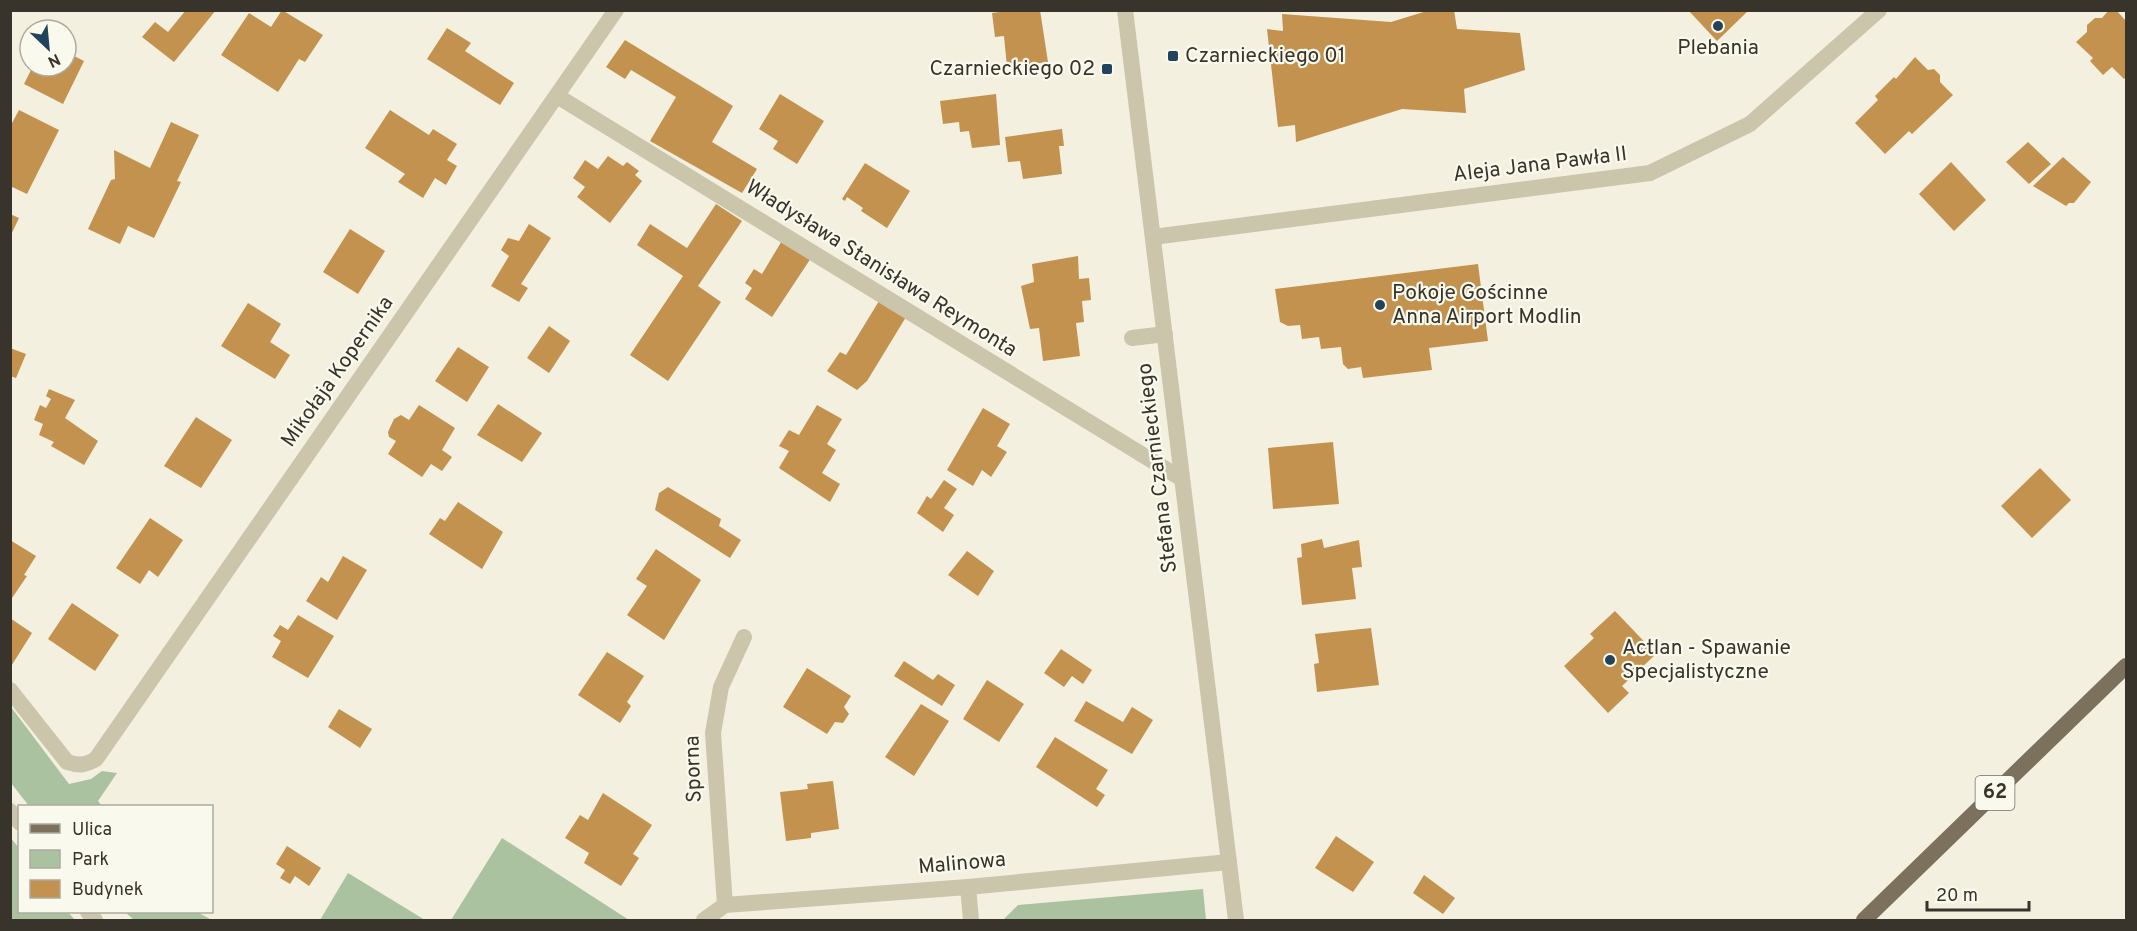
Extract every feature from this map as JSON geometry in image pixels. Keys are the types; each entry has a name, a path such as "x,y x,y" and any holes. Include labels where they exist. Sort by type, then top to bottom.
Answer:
{"main road":[{"name":"62","path":"1864,921 2127,666"}],"street":[{"name":"Mikołaja Kopernika","path":"10,690 67,762 77,766 96,759 616,10"},
{"name":"Stefana Czarnieckiego","path":"1125,10 1236,921"},
{"name":"Aleja Jana Pawła II","path":"1153,237 1650,173 1750,124 1880,10"},
{"name":"Władysława Stanisława Reymonta","path":"557,96 1182,479"},
{"path":"1132,339 1165,334"},
{"name":"Sporna","path":"725,905 713,734 721,687 744,637"},
{"name":"Malinowa","path":"725,905 968,887 1229,862"},
{"path":"968,887 971,921"},
{"path":"704,921 725,905"}],"green space":[{"path":"11,707 69,784 91,779 102,771 117,773 98,801 101,805 28,805 11,783"},
{"path":"10,837 18,847 18,913 69,913 75,920 11,920"},
{"path":"502,838 629,920 451,920"},
{"path":"348,873 425,920 320,920"},
{"path":"1203,889 1206,920 1003,920 1018,905"},
{"path":"126,913 199,913 212,920 134,920"}],"building":[{"path":"186,10 216,10 174,62 142,37 155,22 168,32"},
{"path":"282,10 323,35 305,62 299,59 278,92 221,55 249,13 271,27"},
{"path":"1040,10 1048,62 1007,67 1004,36 995,37 992,13"},
{"path":"1430,10 1454,10 1457,29 1520,33 1525,70 1464,89 1466,113 1402,109 1296,142 1295,125 1278,127 1267,29 1283,31 1282,14 1391,22"},
{"name":"Plebania","path":"1688,10 1749,10 1717,41"},
{"path":"2109,10 2116,10 2126,21 2126,77 2124,79 2112,67 2103,75 2090,61 2093,58 2076,42 2087,32 2087,25 2095,18 2102,18"},
{"path":"447,28 471,43 465,51 514,83 500,105 427,59"},
{"path":"625,40 733,106 712,142 757,169 742,193 650,141 676,97 631,70 625,79 606,67"},
{"path":"1915,57 1928,70 1934,69 1940,75 1940,82 1953,95 1912,134 1909,131 1885,154 1855,123 1878,100 1875,96 1894,77 1896,79"},
{"path":"78,58 84,61 78,73"},
{"path":"27,78 76,78 63,104 24,84"},
{"path":"780,94 824,121 797,164 773,149 778,141 759,129"},
{"path":"996,94 1000,145 972,148 969,131 960,132 959,122 943,124 940,101"},
{"path":"19,110 59,130 27,194 10,186 10,127"},
{"path":"390,110 429,135 433,129 457,144 447,160 457,166 446,185 435,178 423,198 398,182 405,174 365,148"},
{"path":"171,122 199,135 177,181 181,182 154,238 128,226 120,244 88,229 111,180 115,179 114,150 150,168"},
{"path":"1062,129 1064,146 1059,146 1062,174 1023,179 1020,161 1008,162 1005,137"},
{"path":"2028,142 2051,164 2029,184 2006,162"},
{"path":"608,156 623,166 627,162 639,171 635,175 642,181 610,223 577,197 585,187 573,178 585,160 598,169"},
{"path":"2063,157 2091,182 2074,203 2066,206 2033,186"},
{"path":"1951,162 1986,200 1954,231 1919,194"},
{"path":"865,163 910,191 887,228 861,211 863,208 847,197 845,201 842,199"},
{"path":"716,204 742,221 698,286 721,302 668,381 630,355 683,276 637,245 650,224 687,248"},
{"path":"10,214 19,218 10,237"},
{"path":"529,224 551,238 521,284 528,288 519,302 491,286 509,256 501,250 508,238 519,241"},
{"path":"350,229 385,251 358,294 323,272"},
{"path":"783,239 811,258 772,317 745,299 752,288 745,283 754,269 762,274"},
{"path":"1078,256 1079,279 1089,278 1091,300 1082,301 1084,322 1076,323 1080,356 1043,361 1039,328 1030,329 1021,286 1034,282 1032,264"},
{"name":"Pokoje Gościnne Anna Airport Modlin","path":"1478,264 1488,341 1429,348 1432,370 1363,378 1361,367 1348,369 1343,364 1341,347 1321,349 1319,337 1302,339 1300,325 1288,326 1280,322 1275,289"},
{"path":"879,301 906,317 867,381 857,390 827,371 840,352 846,355"},
{"path":"248,303 281,324 270,342 290,355 275,379 221,346"},
{"path":"549,326 570,341 549,373 527,358"},
{"path":"458,347 489,367 467,402 435,381"},
{"path":"10,348 26,354 16,378 10,376"},
{"path":"49,389 75,400 65,418 98,441 84,465 51,446 54,442 39,435 43,424 34,420 40,405 46,408 51,399 46,396"},
{"path":"498,404 542,433 522,462 477,435"},
{"path":"419,405 455,428 442,450 452,457 442,471 431,464 422,477 388,454 396,441 389,437 388,432 394,419 401,415 409,420"},
{"path":"817,405 842,419 827,444 836,450 822,473 840,484 830,502 779,468 789,451 779,446 789,430 799,435"},
{"path":"983,408 1010,424 997,446 1007,452 991,477 982,470 973,486 947,470"},
{"path":"196,417 232,440 201,488 164,466"},
{"path":"1333,442 1339,504 1273,509 1268,448"},
{"path":"2040,468 2071,500 2032,538 2001,506"},
{"path":"944,480 957,489 944,508 954,515 943,532 917,513 927,496 931,499"},
{"path":"668,487 721,519 719,526 741,540 730,558 655,510 659,493"},
{"path":"458,502 503,532 482,569 429,534 440,518 445,521"},
{"path":"150,518 183,540 158,577 149,570 140,584 116,568"},
{"path":"1322,539 1324,548 1359,540 1362,567 1352,568 1356,599 1302,605 1297,558 1302,557 1301,544"},
{"path":"10,540 36,556 24,575 27,576 10,601"},
{"path":"656,549 701,580 664,640 627,615 647,586 636,579"},
{"path":"967,551 994,571 978,596 948,575"},
{"path":"343,556 367,570 337,620 306,601 321,577 328,582"},
{"path":"72,603 119,635 95,671 48,639"},
{"name":"Actlan - Spawanie Specjalistyczne","path":"1615,611 1656,654 1622,686 1629,693 1608,713 1564,666 1594,638 1590,634"},
{"path":"298,615 334,636 308,678 272,657 281,641 273,636 280,625 288,630"},
{"path":"10,618 32,633 10,668"},
{"path":"1371,628 1379,685 1317,692 1314,664 1319,663 1315,634"},
{"path":"1061,649 1092,670 1083,684 1072,676 1064,687 1044,673"},
{"path":"607,652 644,676 627,702 631,706 620,723 578,695"},
{"path":"904,661 933,680 938,674 955,685 942,706 894,676"},
{"path":"807,668 851,696 844,707 849,714 843,723 835,722 827,734 783,707"},
{"path":"987,680 1024,704 999,742 963,719"},
{"path":"1086,701 1123,722 1132,707 1153,720 1132,754 1074,721"},
{"path":"921,704 949,721 914,776 885,757"},
{"path":"339,709 372,729 360,748 328,727"},
{"path":"1055,737 1108,770 1096,789 1105,795 1097,807 1036,767"},
{"path":"833,781 839,829 811,833 811,838 786,841 780,792 808,789 807,784"},
{"path":"603,793 652,825 633,854 639,858 621,886 584,863 589,853 565,838 580,815 588,820"},
{"path":"1336,836 1374,862 1353,892 1315,868"},
{"path":"287,846 321,868 309,886 295,876 290,884 280,878 285,870 276,864"},
{"path":"1424,875 1455,898 1443,914 1413,893"}],"place":[{"name":"Plebania","path":"1718,26"},
{"name":"Czarnieckiego 01","path":"1173,56"},
{"name":"Czarnieckiego 02","path":"1107,69"},
{"name":"Pokoje Gościnne Anna Airport Modlin","path":"1380,305"},
{"name":"Actlan - Spawanie Specjalistyczne","path":"1610,660"}]}
